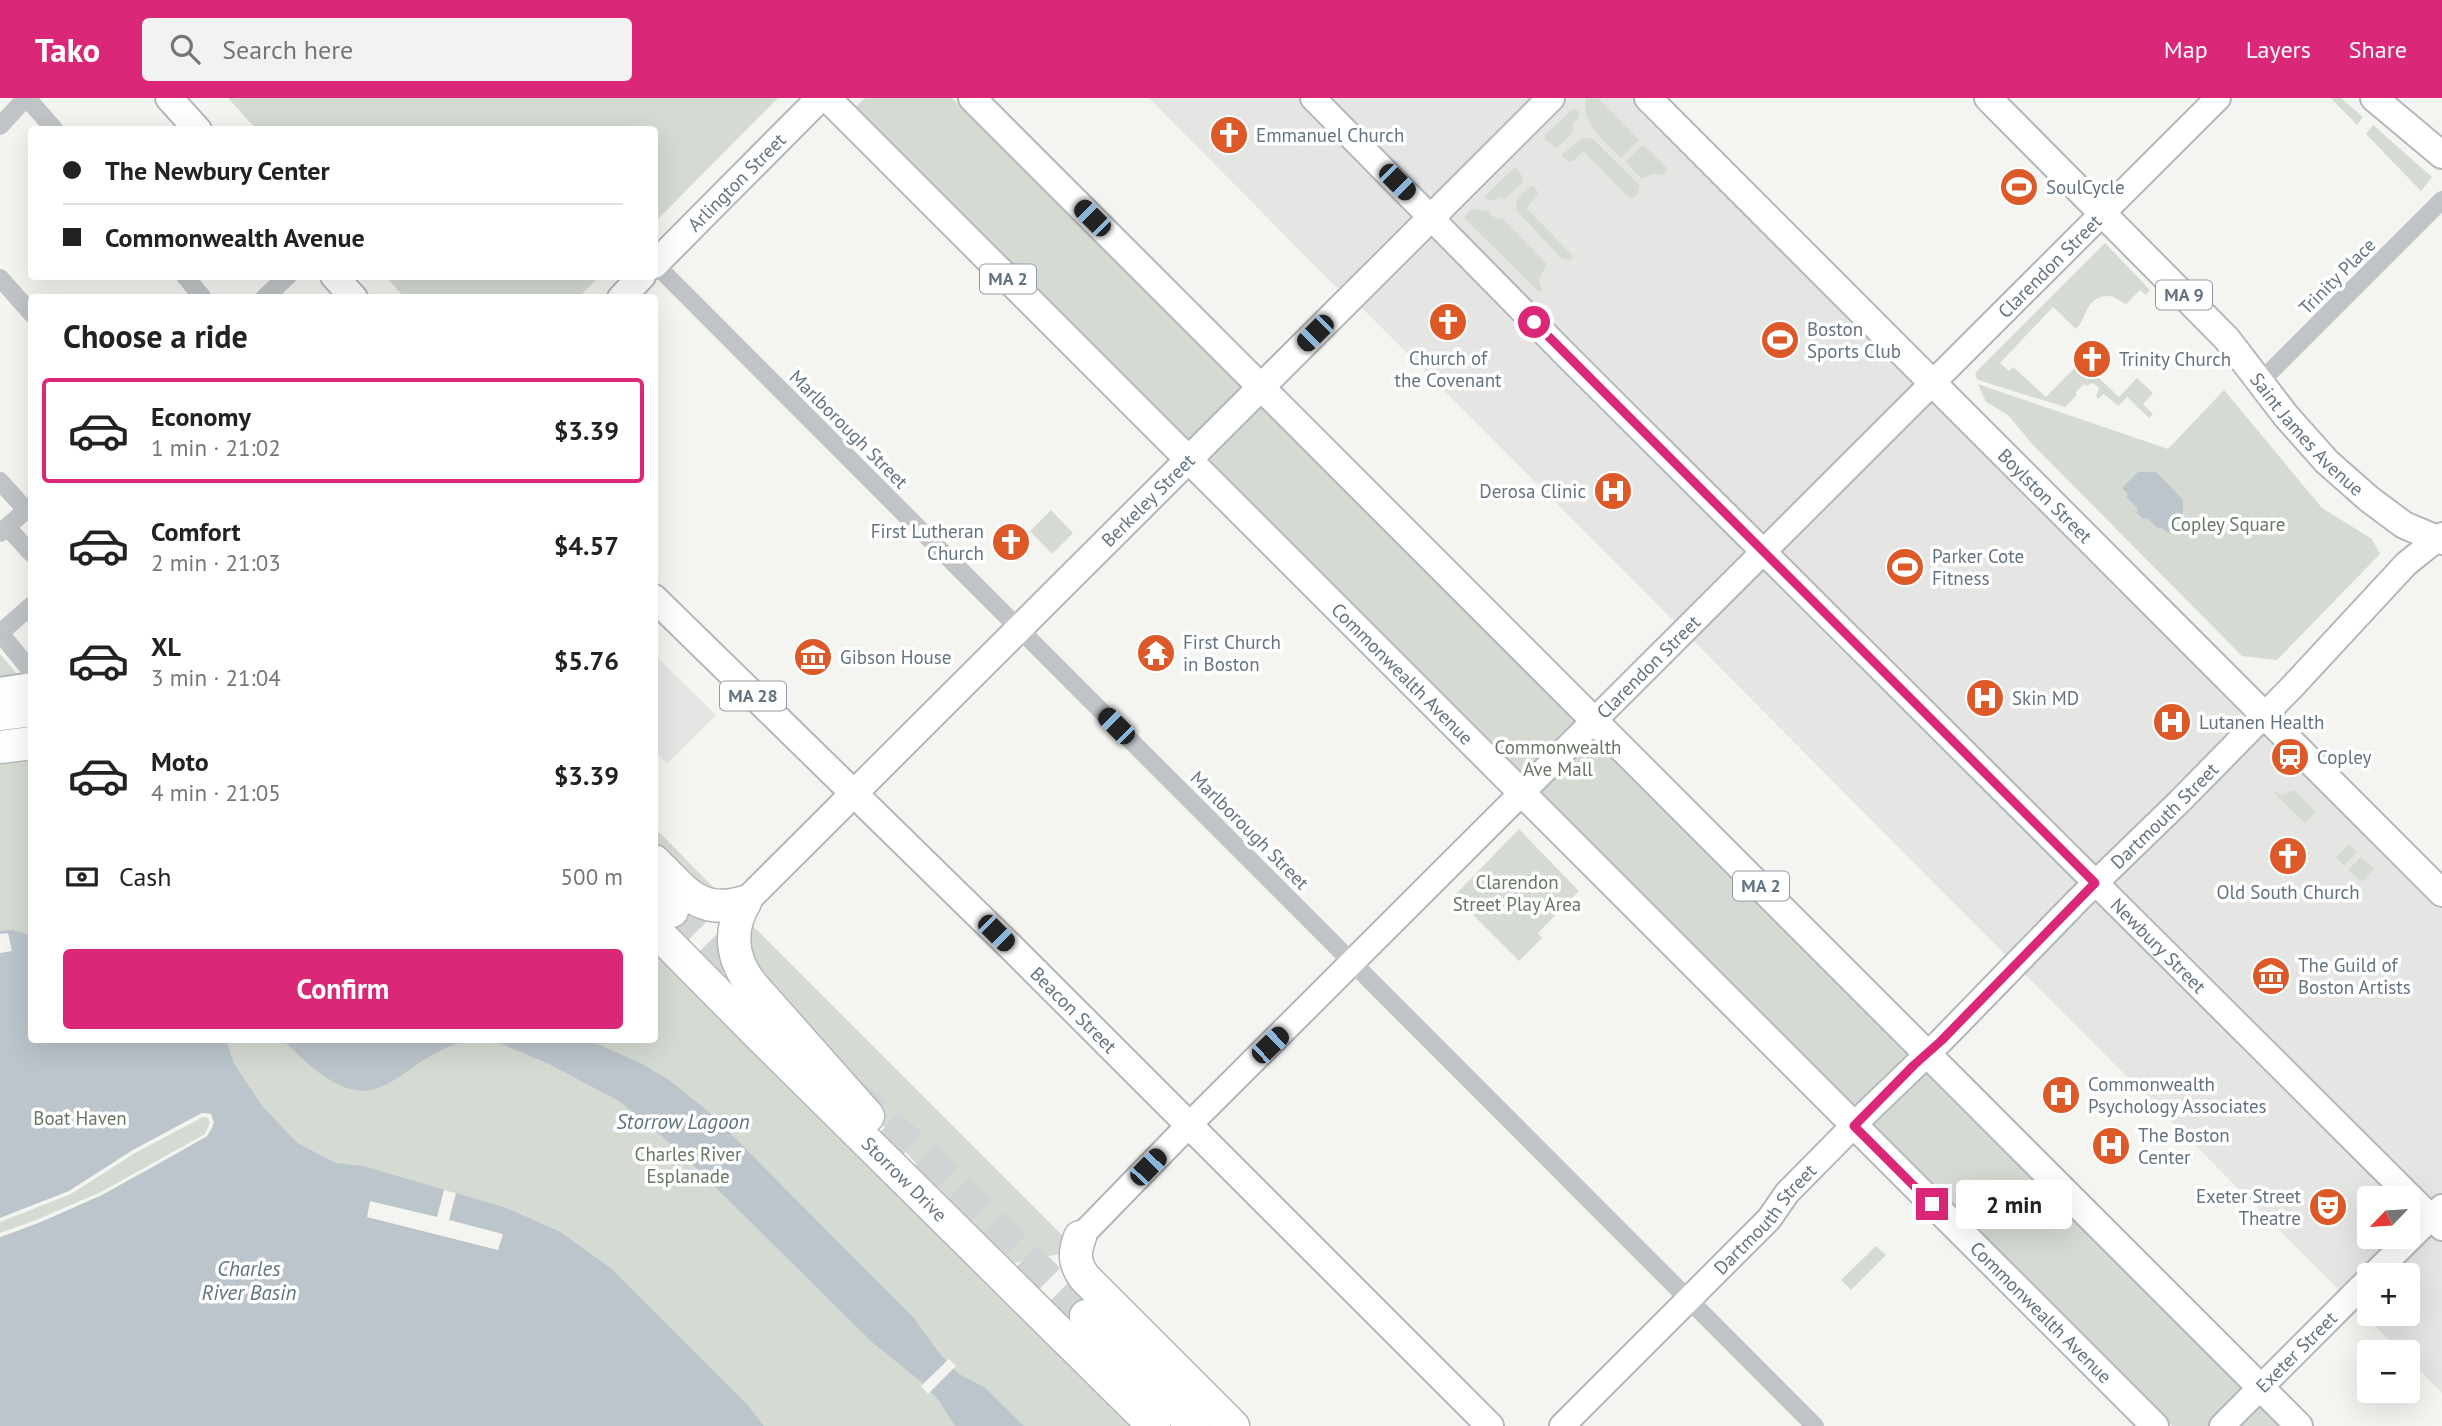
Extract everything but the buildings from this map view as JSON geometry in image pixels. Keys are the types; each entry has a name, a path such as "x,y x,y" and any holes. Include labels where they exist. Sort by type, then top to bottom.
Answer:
{"highway":[{"path":"0,714 28,710"},
{"path":"0,747 28,744"},
{"path":"658,865 698,902 717,907 745,902"},
{"path":"745,902 736,922 733,939 736,958 746,976 954,1213 996,1268"},
{"name":"Storrow Drive","path":"660,911 757,1034 1154,1426"},
{"path":"1080,1237 1075,1253 1078,1267 1084,1277 1233,1426"},
{"path":"1086,1316 1194,1426"}],"main road":[{"path":"169,98 194,126"},
{"name":"Arlington Street","path":"658,261 820,98"},
{"name":"Commonwealth Avenue","path":"827,98 2155,1426"},
{"name":"MA 2","path":"972,98 2299,1426"},
{"name":"Newbury Street","path":"1313,98 2095,883 2438,1217"},
{"name":"Berkeley Street","path":"745,902 1551,98"},
{"name":"Boylston Street","path":"1648,98 2442,893"},
{"name":"Saint James Avenue","path":"1988,98 2227,339 2306,439 2354,487 2404,525 2441,540"},
{"name":"Clarendon Street","path":"1080,1237 2218,98"},
{"path":"2374,98 2442,155"},
{"path":"338,280 350,294"},
{"path":"625,294 638,280"},
{"name":"Dartmouth Street","path":"1562,1426 1687,1298 1769,1219 1787,1193 2265,715 2406,564 2441,540"},
{"name":"Beacon Street","path":"658,602 853,792 1490,1426"},
{"path":"0,691 28,686"},
{"name":"Exeter Street","path":"2387,1263 2438,1217"},
{"name":"Exeter Street","path":"2221,1426 2357,1291"}],"street":[{"path":"0,126 27,98 52,126"},
{"name":"Trinity Place","path":"2261,381 2442,200"},
{"name":"Marlborough Street","path":"658,267 1815,1426"},
{"path":"0,278 28,310"},
{"path":"188,280 200,294"},
{"path":"268,294 284,280"},
{"path":"0,481 28,506"},
{"path":"28,508 3,530 28,551"},
{"path":"28,608 0,633 28,666"}],"shaded area":[{"path":"1149,98 1647,98 2442,896 2442,1393 2420,1371 2420,1340 2389,1340 2375,1326 2420,1326 2420,1263 2357,1263 2357,1308 1351,297 1334,285"},
{"path":"658,658 716,715 667,764 658,754"}],"green space":[{"path":"228,98 778,98 658,219 658,126 253,126"},
{"name":"Commonwealth Ave Mall","path":"865,98 952,98 2280,1426 2172,1426 854,108"},
{"path":"1586,98 1598,98 1639,140 1621,158 1590,124 1585,107"},
{"path":"2331,98 2341,98 2363,117 2357,125"},
{"path":"1574,108 1579,112 1577,121 1573,123 1573,132 1557,148 1545,140 1545,135"},
{"path":"2373,125 2432,177 2421,191 2366,134"},
{"path":"1583,137 1593,139 1640,186 1636,196 1630,199 1583,151 1573,161 1568,162 1561,155"},
{"path":"1641,146 1645,146 1668,169 1664,175 1652,174 1642,179 1625,162"},
{"path":"1515,167 1523,177 1522,183 1504,200 1502,197 1495,201 1485,199 1484,197"},
{"path":"1532,185 1538,192 1537,196 1526,208 1573,256 1569,260 1562,259 1516,210 1517,199"},
{"path":"1471,209 1491,211 1490,214 1499,220 1502,218 1547,264 1539,279 1542,291 1539,292 1464,218"},
{"path":"2105,243 2150,290 2146,295 2140,290 2126,304 2111,296 2096,299 2076,329 2053,307 2000,363 2009,371 2013,367 2046,397 2081,361 2119,397 2137,378 2153,393 2143,404 2153,414 2149,418 2127,397 2118,406 2104,394 2098,399 2096,396 2099,388 2093,383 2086,386 2084,384 2065,407 1978,380 1975,376 1977,371"},
{"path":"389,280 596,280 582,294 401,294"},
{"name":"Copley Square","path":"1978,384 2168,449 2224,390 2322,508 2372,539 2380,554 2277,660 2242,656 2033,445 2008,415 1986,402"},
{"path":"1051,510 1073,533 1052,554 1030,531"},
{"path":"0,654 16,673 16,677 0,684"},
{"name":"Charles River Esplanade","path":"28,760 28,1043 658,1043 658,952 1135,1426 764,1426 748,1405 611,1268 561,1232 507,1208 336,1163 298,1143 263,1107 128,1182 0,1237 0,764"},
{"path":"2294,790 2316,812 2305,823 2272,791 2283,795"},
{"name":"Clarendon Street Play Area","path":"1519,829 1579,891 1538,933 1542,938 1519,961 1454,896"},
{"path":"658,831 719,893 719,898 658,850"},
{"path":"2349,844 2357,852 2344,866 2336,857"},
{"path":"2361,857 2374,869 2362,882 2348,870"},
{"path":"748,921 1067,1240 1064,1253 1009,1264 960,1215 748,968"},
{"path":"1876,1246 1886,1255 1851,1290 1841,1280"}],"water":[{"path":"2138,472 2156,472 2183,500 2183,517 2168,533 2161,527 2158,529 2147,518 2143,519 2137,513 2138,509 2126,497 2128,494 2122,488"},
{"name":"Charles River Basin","path":"13,930 28,935 28,1043 227,1043 234,1064 263,1107 298,1143 336,1163 363,1166 507,1208 561,1232 611,1268 748,1405 764,1426 0,1426 0,1237 106,1192 207,1136 213,1128 210,1114 202,1113 133,1150 69,1191 0,1218 0,931"},
{"path":"286,1043 459,1043 435,1053 387,1084 362,1091 349,1089 324,1077"},
{"name":"Storrow Lagoon","path":"500,1043 596,1043 644,1065 669,1080 709,1112 913,1317 940,1354 959,1374 984,1387 1024,1426 955,1426 924,1384 873,1343 684,1156 619,1101 547,1063"}],"pier":[{"path":"8,933 12,951 0,953 0,934"},
{"path":"202,1113 211,1114 214,1123 207,1136 102,1195 0,1237 0,1233 101,1192 205,1134 210,1123 208,1118 203,1117 135,1153 71,1194 0,1222 0,1218 69,1191 133,1150"},
{"path":"444,1190 456,1193 449,1220 503,1234 498,1250 367,1217 370,1201 437,1217"},
{"path":"949,1359 956,1366 928,1394 921,1386"}],"tunnel":[{"path":"672,911 752,992"},
{"path":"852,1092 926,1158 1086,1316"}],"place":[{"name":"Emmanuel Church","path":"1229,135"},
{"name":"SoulCycle","path":"2019,187"},
{"name":"Church of the Covenant","path":"1448,322"},
{"name":"Boston Sports Club","path":"1780,340"},
{"name":"Trinity Church","path":"2092,359"},
{"name":"Derosa Clinic","path":"1613,491"},
{"name":"First Lutheran Church","path":"1011,542"},
{"name":"Parker Cote Fitness","path":"1905,567"},
{"name":"First Church in Boston","path":"1156,653"},
{"name":"Gibson House","path":"813,657"},
{"name":"Skin MD","path":"1985,698"},
{"name":"Lutanen Health","path":"2172,722"},
{"name":"Copley","path":"2290,757"},
{"name":"Old South Church","path":"2288,856"},
{"name":"The Guild of Boston Artists","path":"2271,976"},
{"name":"Commonwealth Psychology Associates","path":"2061,1095"},
{"name":"The Boston Center","path":"2111,1146"},
{"name":"Exeter Street Theatre","path":"2328,1207"}],"route":[{"path":"1534,322 2095,883 1854,1126 1932,1204"}],"park label":[{"name":"Boat Haven","path":"80,1118"}]}
